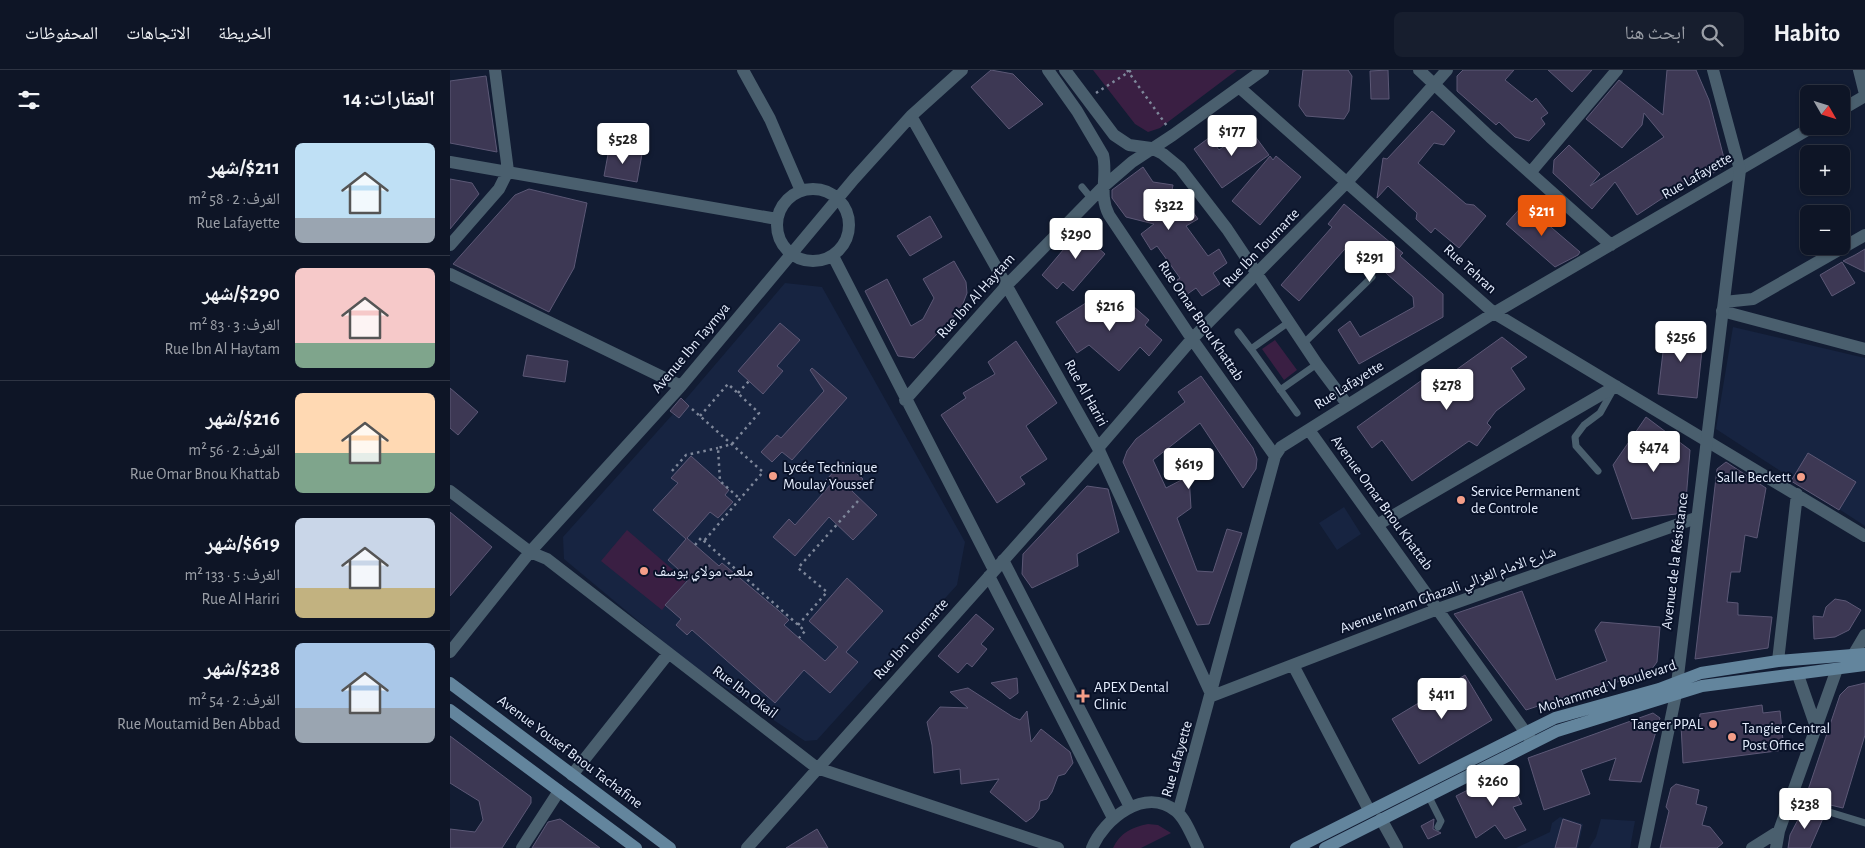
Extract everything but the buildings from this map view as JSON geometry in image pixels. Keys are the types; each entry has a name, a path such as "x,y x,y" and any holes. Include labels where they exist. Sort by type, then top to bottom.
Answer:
{"main road":[{"name":"Mohammed V Boulevard","path":"1296,848 1369,810 1529,737 1555,718 1676,688 1701,673 1778,661 1859,654"},
{"path":"1676,688 1798,675 1865,665"},
{"name":"Avenue Yousef Bnou Tachafine","path":"450,682 670,848"},
{"path":"450,710 636,848"},
{"path":"1325,848 1428,795 1529,737"}],"street":[{"path":"450,245 499,189 508,171 495,70"},
{"path":"743,70 770,119 801,190"},
{"name":"Avenue Ibn Taymya","path":"450,652 530,552 681,386 838,198 911,116 962,70"},
{"name":"Rue Omar Bnou Khattab","path":"1048,70 1077,111 1103,155 1105,163 1103,199 1109,215 1192,339 1275,456"},
{"path":"1065,70 1105,124 1121,141 1138,147 1151,148 1163,154 1180,168 1227,229 1303,344 1348,404"},
{"name":"Rue Ibn Al Haytam","path":"905,400 1007,285 1091,198 1151,148 1173,136 1263,70"},
{"path":"1419,70 1611,245"},
{"name":"Rue Ibn Toumarte","path":"747,848 992,573 1192,339 1347,182 1447,70"},
{"path":"1530,173 1617,70"},
{"name":"Avenue de la Résistance","path":"1644,848 1676,688 1740,170 1713,70"},
{"path":"1850,104 1865,95 1860,70"},
{"name":"Rue Tehran","path":"1240,88 1494,313 1865,536"},
{"name":"Rue Al Hariri","path":"911,116 1099,450 1212,696"},
{"name":"Rue Lafayette","path":"1178,813 1212,696 1275,456 1281,447 1494,313 1800,134"},
{"path":"450,162 777,218"},
{"path":"821,189 838,198 845,207 850,230 846,241 832,256 821,261 810,262 790,254 781,244 777,232 777,218 782,206 790,197 801,190 821,189"},
{"path":"1723,306 1753,299 1865,235"},
{"path":"832,256 1113,818"},
{"path":"450,274 681,386"},
{"path":"1723,306 1865,349"},
{"path":"1377,525 1616,386"},
{"name":"Avenue Omar Bnou Khattab","path":"1308,430 1529,737"},
{"name":"Rue Ibn Okail","path":"450,491 530,552 547,559 817,768 1058,848"},
{"path":"1778,661 1797,494"},
{"name":"Avenue Imam Ghazali شارع الامام الغزالي","path":"1212,696 1438,609 1696,518"},
{"path":"1003,560 1130,807"},
{"path":"1776,848 1779,831 1816,727 1842,668 1859,654 1865,634"},
{"path":"572,775 668,654"},
{"path":"1293,665 1369,810"},
{"path":"1798,675 1816,727"},
{"path":"522,848 559,791"},
{"path":"1092,848 1101,832 1113,818 1130,807 1140,804 1159,804 1178,813 1198,848"},
{"path":"1381,819 1397,848"},
{"path":"1752,848 1779,831"}],"lane":[{"path":"1082,187 1091,198"},
{"path":"1303,344 1372,277"},
{"path":"1251,349 1289,322"},
{"path":"1238,332 1297,413"},
{"path":"1280,390 1317,364"},
{"path":"1598,471 1576,446 1575,437 1584,424 1600,413 1616,386"},
{"path":"1428,795 1441,821 1438,827"},
{"path":"1790,800 1865,823"}],"path":[{"path":"1086,99 1129,71 1173,136"},
{"path":"738,394 749,381"},
{"path":"672,471 686,455 732,444 759,413 728,384 700,416"},
{"path":"692,409 763,472 704,541"},
{"path":"718,448 720,481 740,499"},
{"path":"798,625 827,592 798,568 858,501"},
{"path":"695,545 701,538 805,631 799,638"}],"shaded area":[{"path":"1093,70 1237,70 1160,128 1148,132 1135,124"},
{"name":"Lycée Technique Moulay Youssef","path":"785,283 822,287 965,542 957,585 817,740 805,741 690,664 564,559 563,537 673,414"},
{"path":"1733,327 1865,358 1865,526 1716,429"},
{"path":"1275,340 1297,370 1284,380 1262,349"},
{"path":"1344,507 1361,534 1337,550 1319,523"},
{"name":"ملعب مولاي يوسف","path":"627,530 686,581 662,610 601,561"},
{"path":"1560,817 1583,824 1578,848 1516,848 1550,832 1552,823"},
{"path":"1601,819 1635,821 1630,848 1589,848 1596,837"},
{"path":"1148,824 1158,825 1171,833 1141,848 1113,848 1119,838 1127,831"}],"place":[{"name":"Lycée Technique Moulay Youssef","path":"773,476"},
{"name":"Salle Beckett","path":"1801,477"},
{"name":"Service Permanent de Controle","path":"1461,500"},
{"name":"ملعب مولاي يوسف","path":"644,571"},
{"name":"APEX Dental Clinic","path":"1083,696"},
{"name":"Tanger PPAL","path":"1713,724"},
{"name":"Tangier Central Post Office","path":"1732,737"}]}
